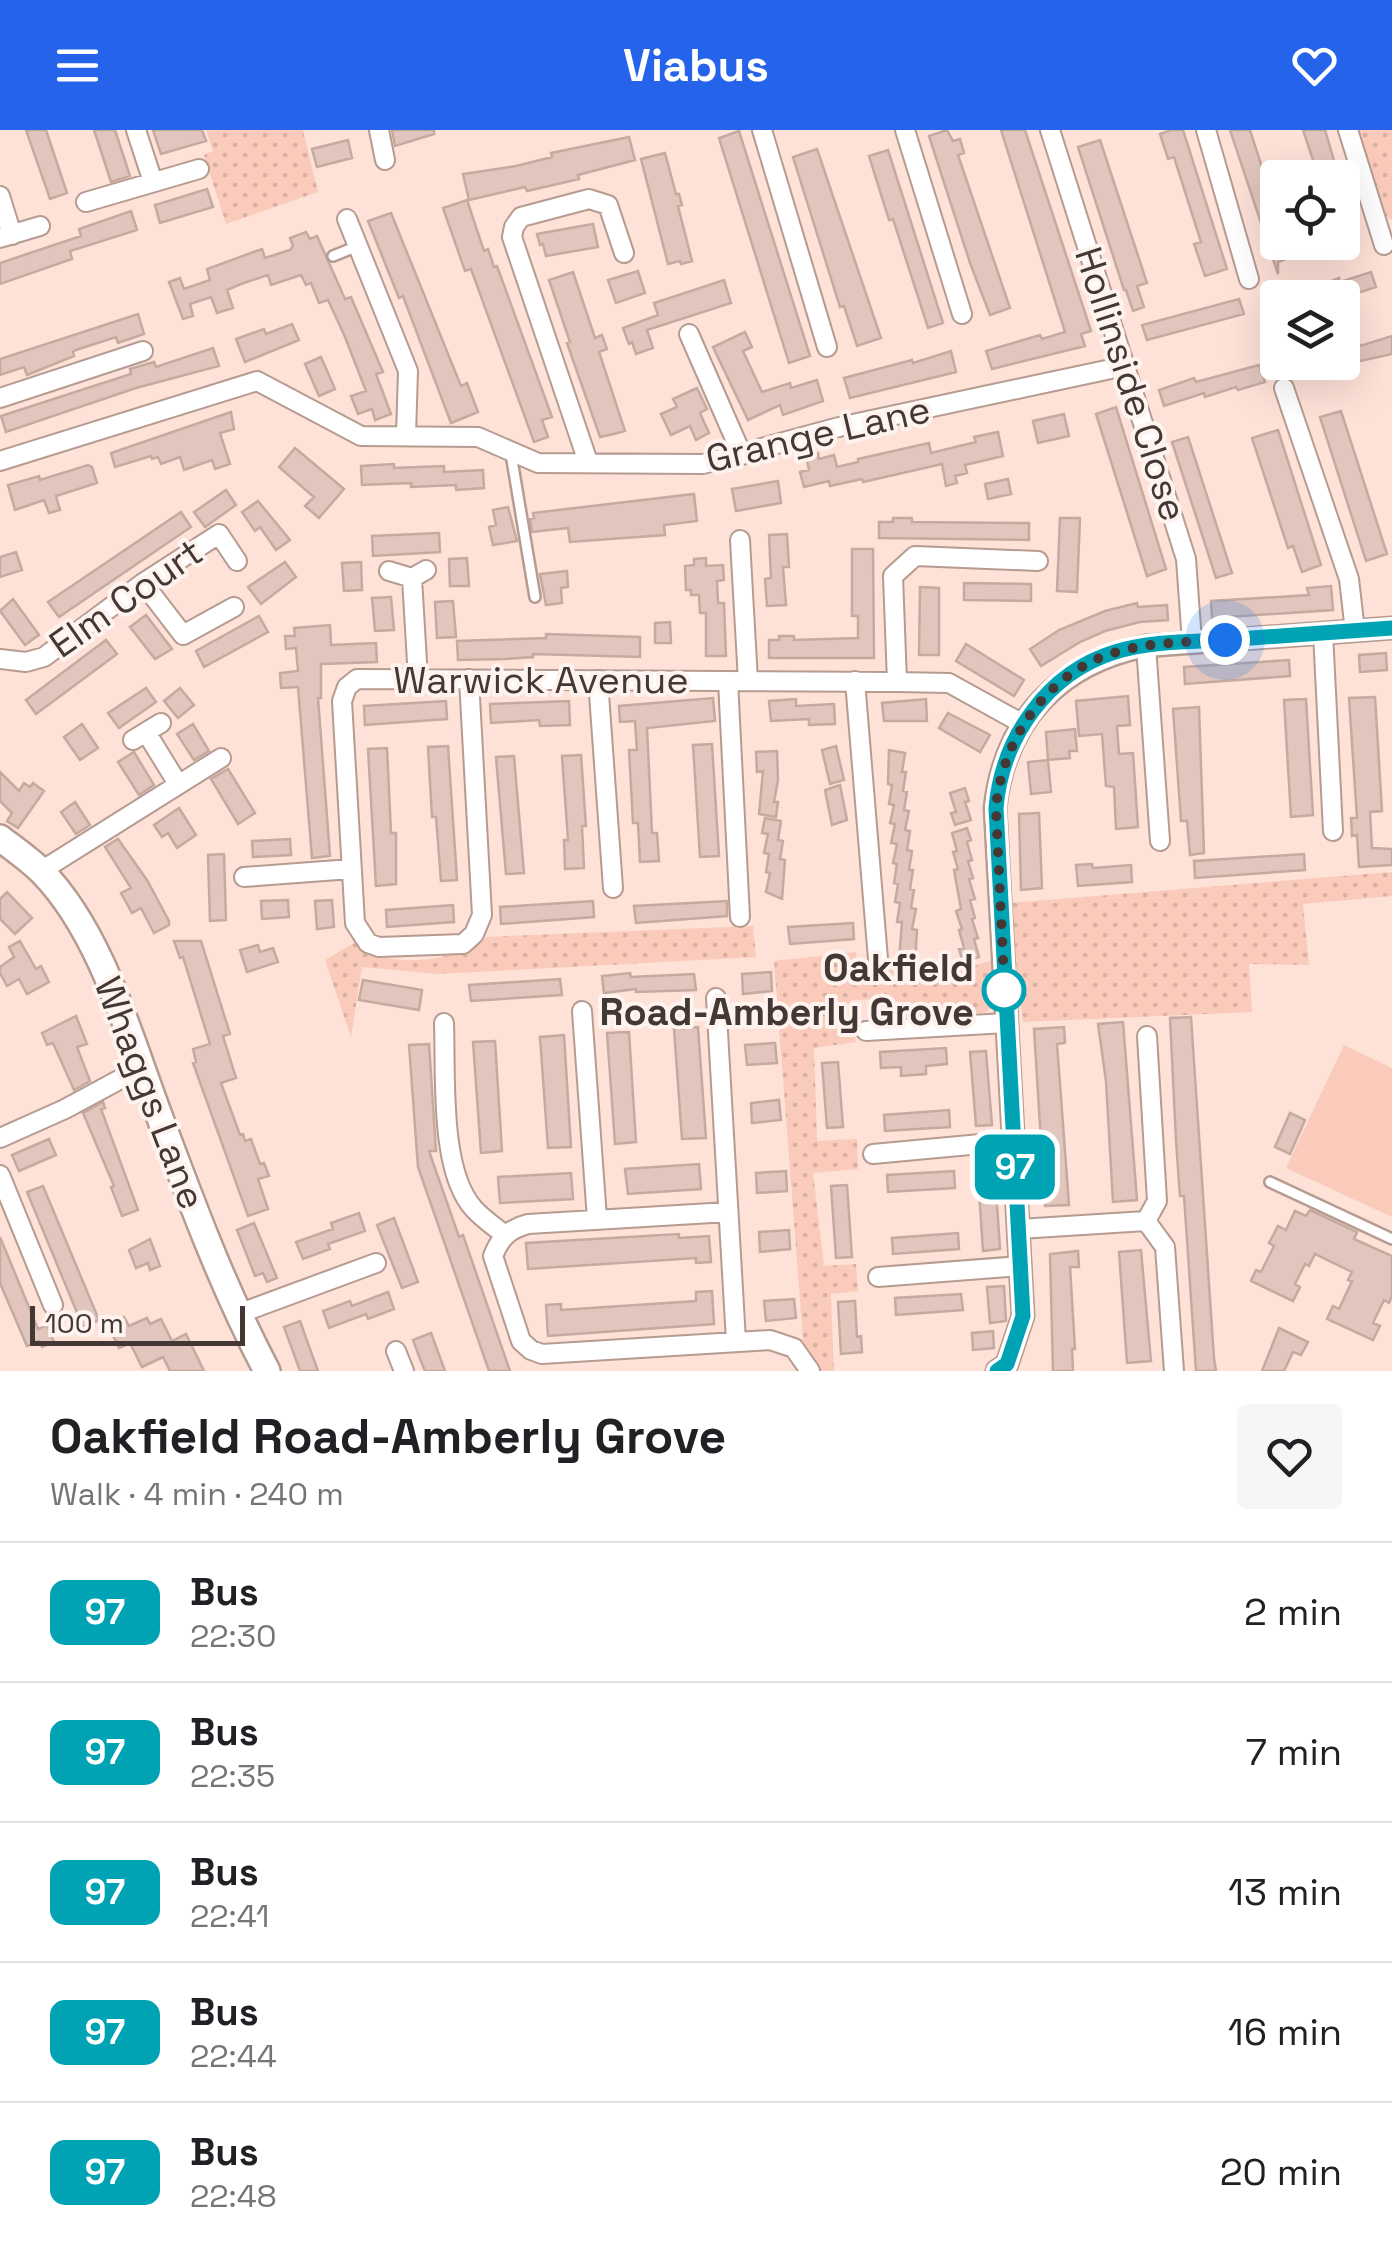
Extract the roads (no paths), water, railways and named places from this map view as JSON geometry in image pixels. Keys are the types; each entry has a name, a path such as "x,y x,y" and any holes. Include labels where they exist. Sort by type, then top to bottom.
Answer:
{"main road":[{"name":"Whaggs Lane","path":"0,838 42,871 94,948 201,1226 267,1371"}],"street":[{"path":"136,130 153,182"},
{"path":"379,130 385,160"},
{"path":"762,130 827,348"},
{"path":"905,130 962,314"},
{"name":"Hollinside Close","path":"1050,130 1186,559 1192,642"},
{"path":"1206,130 1250,280"},
{"path":"1348,130 1384,245"},
{"path":"86,202 199,169"},
{"path":"0,196 6,237 40,226"},
{"path":"588,462 512,237 514,226 522,218 590,199 608,205 625,252"},
{"path":"347,218 408,371 406,435"},
{"path":"689,334 742,455"},
{"path":"0,398 143,351"},
{"name":"Grange Lane","path":"0,461 257,380 362,436 478,437 538,463 703,464 839,427 1125,366"},
{"path":"1284,388 1349,579 1354,631"},
{"name":"Elm Court","path":"0,658 26,662 44,657 143,583 219,534 237,561"},
{"path":"740,540 748,681"},
{"path":"897,682 893,576 916,556 1038,561"},
{"path":"389,572 419,574 418,679"},
{"path":"143,583 183,635 225,608"},
{"path":"997,1371 1007,1364 1023,1316 996,808 998,786 1023,724 1064,678 1114,652 1192,642 1392,628"},
{"path":"1323,633 1334,831"},
{"path":"1146,646 1160,841"},
{"name":"Warwick Avenue","path":"469,679 482,915 474,934 463,944 379,947 368,943 354,923 342,700 356,678 950,682 1023,724"},
{"path":"598,680 613,888"},
{"path":"728,681 740,917"},
{"path":"855,682 878,959"},
{"path":"146,732 178,784"},
{"path":"42,871 221,758"},
{"path":"244,877 351,868"},
{"path":"716,998 736,1341"},
{"path":"582,1011 597,1219"},
{"path":"866,1032 1006,1023"},
{"path":"444,1024 450,1150 462,1190 473,1208 505,1235"},
{"path":"1146,1221 1157,1201 1148,1036"},
{"path":"0,1138 141,1068"},
{"path":"873,1154 1013,1141"},
{"path":"0,1175 53,1305"},
{"path":"728,1212 514,1228 493,1256 522,1340 531,1350 542,1354 770,1340 794,1348 810,1371"},
{"path":"1019,1229 1146,1221"},
{"path":"1146,1221 1165,1247 1174,1371"},
{"path":"238,1314 376,1263"},
{"path":"878,1277 1020,1266"}],"lane":[{"path":"333,256 358,246"},
{"path":"511,454 535,597"},
{"path":"1270,1182 1392,1239"}],"place":[{"name":"Oakfield Road-Amberly Grove","path":"1004,990"}]}
